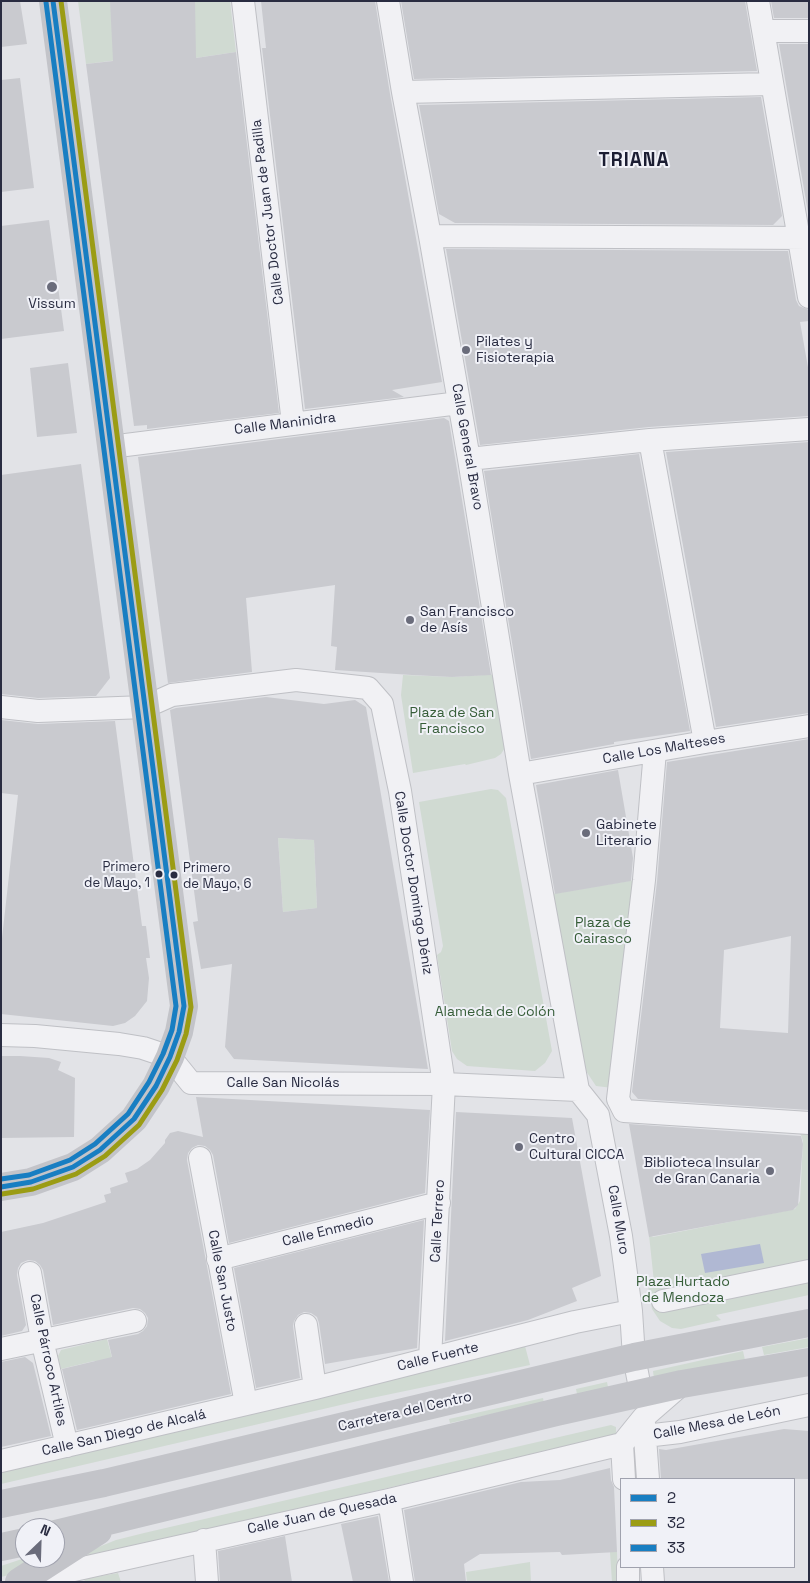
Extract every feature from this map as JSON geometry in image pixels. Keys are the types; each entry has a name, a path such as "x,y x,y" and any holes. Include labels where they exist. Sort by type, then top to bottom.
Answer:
{"main road":[{"path":"1,1187 32,1182 73,1167 100,1150 134,1119 156,1086 170,1057 179,1032 184,1006 53,1"},
{"name":"Carretera del Centro","path":"1,1504 104,1483 634,1357 809,1323"},
{"path":"65,1532 538,1416 643,1416 682,1384 809,1362"},
{"path":"20,1582 117,1519"},
{"path":"1,1547 15,1544"}],"street":[{"name":"Calle Doctor Juan de Padilla","path":"243,1 293,423"},
{"name":"Calle General Bravo","path":"388,1 460,402 520,774 578,1090"},
{"path":"758,1 772,84 803,238 809,297"},
{"path":"764,31 809,31"},
{"path":"403,92 772,84"},
{"path":"430,236 803,238"},
{"name":"Calle Maninidra","path":"110,447 460,402"},
{"path":"469,459 650,440 809,429"},
{"path":"650,440 705,742"},
{"name":"Calle Doctor Domingo Déniz","path":"145,707 172,695 296,680 368,688 382,704 400,791 444,1084"},
{"path":"1,708 38,711 145,707"},
{"name":"Calle Los Malteses","path":"520,774 809,726"},
{"path":"621,1105 655,751"},
{"path":"1,1035 35,1036 119,1044 143,1048 170,1057"},
{"name":"Calle San Nicolás","path":"170,1057 191,1082 444,1084 578,1090"},
{"name":"Calle Terrero","path":"430,1359 444,1084"},
{"name":"Calle Muro","path":"578,1090 598,1115 621,1236 631,1312 634,1357 643,1416 648,1478"},
{"path":"598,1115 621,1105 809,1123"},
{"name":"Calle San Justo","path":"200,1158 246,1404"},
{"name":"Calle Enmedio","path":"218,1259 439,1203"},
{"path":"663,1301 809,1271"},
{"name":"Calle Párroco Artiles","path":"30,1273 42,1340 67,1446"},
{"name":"Calle Fuente","path":"246,1404 575,1322 631,1312"},
{"path":"1,1349 135,1320"},
{"path":"306,1325 315,1388"},
{"name":"Calle San Diego de Alcalá","path":"1,1461 246,1404"},
{"name":"Calle Mesa de León","path":"643,1416 680,1432 809,1405"},
{"path":"624,1478 622,1444 643,1416"},
{"name":"Calle Juan de Quesada","path":"20,1582 388,1500 622,1444"},
{"path":"388,1500 402,1582"},
{"path":"204,1540 207,1582"},
{"path":"628,1568 628,1582"},
{"path":"652,1568 653,1582"}],"green space":[{"path":"78,1 230,1 236,52 182,60 119,60 86,64"},
{"name":"Plaza de San Francisco","path":"499,674 506,746 501,754 495,758 466,765 413,773 401,695 403,675 453,677"},
{"name":"Alameda de Colón","path":"491,789 498,790 506,798 552,1051 545,1063 535,1071 467,1066 457,1059 452,1051 437,955 441,952 443,946 419,802"},
{"path":"278,838 314,840 317,908 283,912"},
{"name":"Plaza de Cairasco","path":"653,877 630,1090 596,1086 584,1068 551,894"},
{"name":"Plaza Hurtado de Mendoza","path":"809,1132 809,1295 716,1315 721,1320 681,1329 672,1328 660,1321 652,1309 647,1280 654,1282 649,1235 653,1237 795,1209 800,1201 803,1141 798,1133"},
{"path":"809,1338 809,1347 764,1355 762,1347"},
{"path":"107,1339 114,1365 94,1361 61,1369 58,1356 61,1350"},
{"path":"525,1346 530,1365 362,1400 1,1484 1,1471"},
{"path":"743,1351 745,1360 654,1379 653,1371"},
{"path":"607,1382 608,1387 577,1394 576,1389"},
{"path":"543,1398 544,1403 450,1423 449,1419"},
{"path":"611,1425 616,1427 616,1435 65,1561 116,1540"},
{"path":"610,1552 617,1552 618,1582 612,1582"},
{"path":"15,1561 15,1568 21,1568 1,1577 1,1566"},
{"path":"530,1562 531,1582 467,1582 466,1572"},
{"path":"118,1573 121,1582 85,1582 84,1579"}],"water":[{"path":"760,1244 764,1263 705,1273 701,1254"}],"building":[{"path":"1,1 20,1 27,44 1,47"},
{"path":"110,1 195,1 196,58 236,52 279,413 147,429 147,425 134,426 86,64 113,61"},
{"path":"261,1 375,1 442,382 392,390 404,397 305,409 262,48 266,48"},
{"path":"401,1 745,1 757,71 414,79"},
{"path":"771,1 809,1 809,18 774,18"},
{"path":"779,44 809,44 809,218"},
{"path":"20,78 34,188 1,192 1,80"},
{"path":"761,97 782,216 773,225 455,223 439,214 419,105"},
{"path":"49,220 64,331 1,339 1,226"},
{"path":"446,249 788,251 796,300 799,306 809,310 809,321 800,322 809,373 809,416 649,427 480,445"},
{"path":"68,363 77,433 37,437 30,368"},
{"path":"444,418 449,421 491,675 452,677 335,670 337,647 331,646 335,585 246,598 252,672 168,683 138,457"},
{"path":"809,442 809,713 716,727 666,452"},
{"path":"639,454 690,731 614,742 614,744 531,759 484,471"},
{"path":"81,464 110,678 96,696 38,698 1,694 1,475"},
{"path":"266,697 324,704 355,700 366,707 428,1069 234,1059 225,1047 232,964 201,969 193,922 198,921 170,710","holes":["278,838 314,840 317,908 283,912"]},
{"path":"1,720 38,724 115,721 142,926 146,926 150,958 146,958 149,978 147,1001 135,1016 125,1023 113,1026 1,1014 1,947 18,795 1,793"},
{"path":"809,739 809,1110 638,1099 632,1092 657,882 667,762","holes":["791,936 788,1033 720,1028 724,950"]},
{"name":"Gabinete Literario","path":"618,770 633,858 631,881 555,894 536,785"},
{"path":"1,1056 49,1058 61,1062 58,1070 75,1078 74,1137 1,1138"},
{"path":"196,1097 430,1110 425,1193 229,1243 213,1155 205,1146 198,1145 192,1148 188,1153 187,1160 231,1394 77,1430 62,1369 112,1357 108,1340 138,1334 147,1326 148,1318 140,1309 133,1308 53,1325 43,1270 35,1261 28,1260 21,1263 17,1275 26,1325 22,1331 1,1336 1,1232 43,1223 106,1202 104,1195 111,1193 110,1188 128,1182 125,1173 137,1169 150,1160 165,1143 170,1133 178,1131 203,1137"},
{"path":"456,1112 572,1118 601,1276 572,1288 577,1301 528,1320 445,1341"},
{"path":"629,1124 801,1136 803,1144 798,1205 793,1210 649,1237"},
{"path":"424,1220 417,1348 325,1364 317,1317 311,1313 304,1312 298,1315 293,1326 300,1378 256,1388 234,1268"},
{"path":"25,1357 33,1363 51,1436 1,1447 1,1362"},
{"path":"784,1429 809,1431 809,1479 661,1478 659,1449 666,1450"},
{"path":"610,1468 614,1487 617,1552 562,1555 560,1552 480,1554 464,1564 466,1582 415,1582 404,1510 521,1482 560,1480"},
{"path":"378,1516 389,1582 353,1582 341,1524"},
{"path":"285,1536 292,1582 220,1582 218,1551"}],"transit line":[{"name":"2","path":"1,1187 31,1182 73,1167 100,1150 134,1119 156,1086 170,1057 179,1032 184,1006 53,1"},
{"name":"32","path":"2,1194 33,1189 76,1174 105,1156 139,1125 162,1090 177,1060 186,1034 191,1007 61,1"},
{"name":"33","path":"1,1179 29,1175 70,1160 95,1144 128,1114 149,1082 163,1054 172,1030 176,1006 46,2"}],"place":[{"name":"Vissum","path":"52,287"},
{"name":"Pilates y Fisioterapia","path":"466,350"},
{"name":"San Francisco de Asís","path":"410,620"},
{"name":"Gabinete Literario","path":"586,833"},
{"name":"Primero de Mayo, 1","path":"159,874"},
{"name":"Primero de Mayo, 6","path":"174,875"},
{"name":"Centro Cultural CICCA","path":"519,1147"},
{"name":"Biblioteca Insular de Gran Canaria","path":"770,1171"}],"district":[{"name":"TRIANA","path":"634,161"}]}
